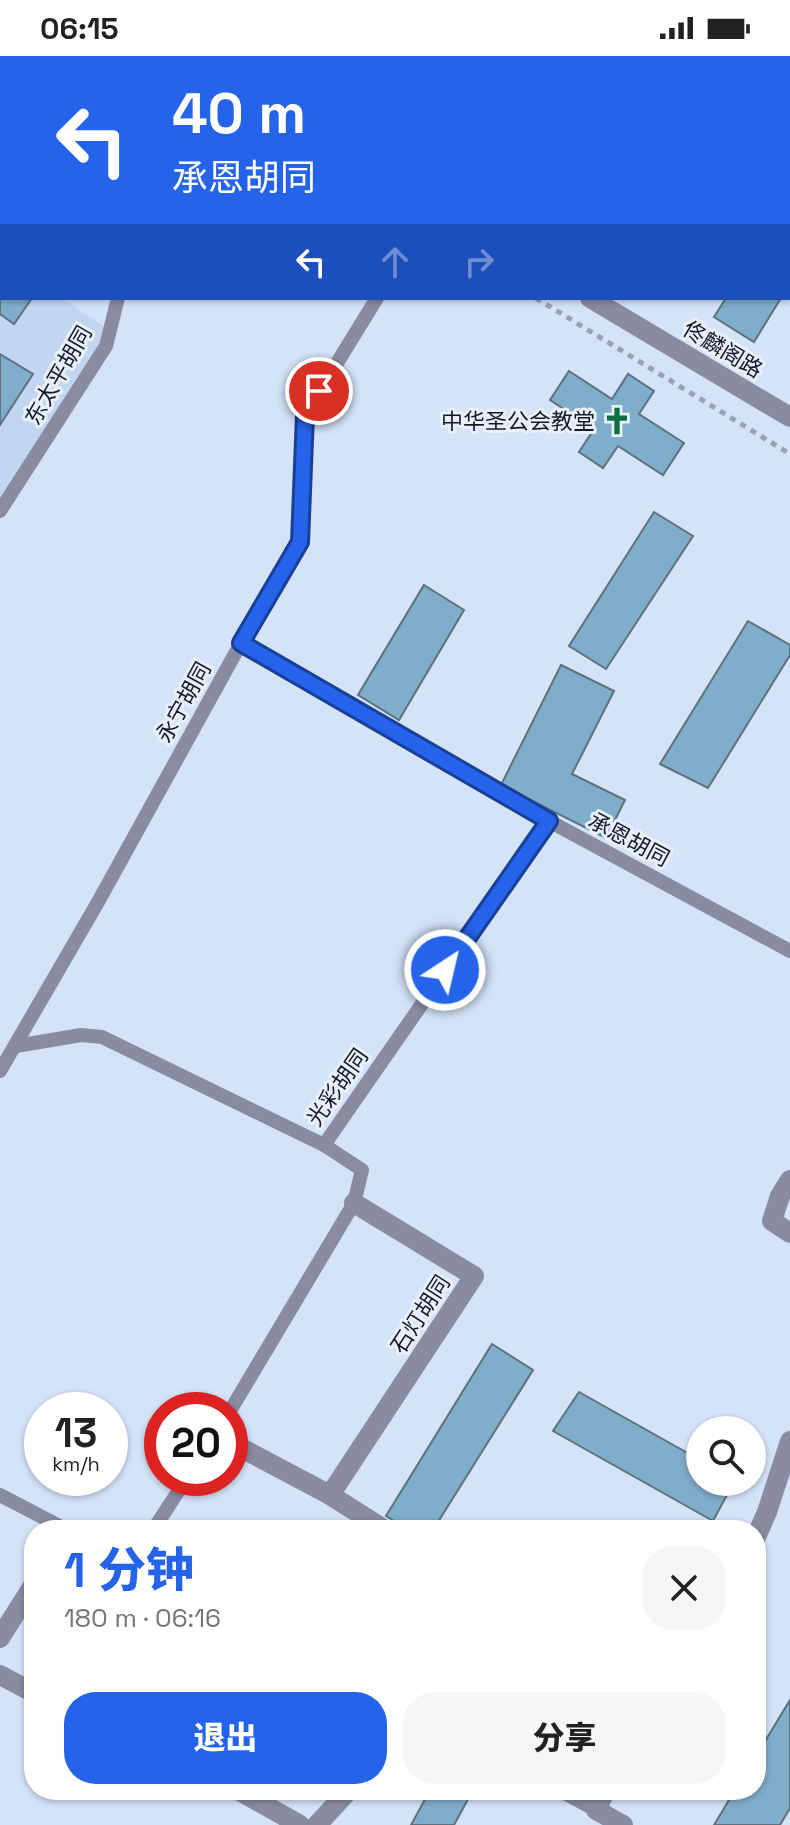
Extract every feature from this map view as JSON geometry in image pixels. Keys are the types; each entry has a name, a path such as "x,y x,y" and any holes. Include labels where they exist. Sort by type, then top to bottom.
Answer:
{"street":[{"name":"佟麟阁路","path":"593,300 790,417"},
{"path":"790,1180 780,1196 772,1221 790,1233"},
{"name":"石灯胡同","path":"330,1495 474,1276 354,1203"},
{"path":"763,1520 790,1441"},
{"path":"248,1452 330,1495 369,1520"},
{"path":"0,1638 24,1600"},
{"path":"0,1675 24,1688"},
{"path":"256,1800 300,1825"},
{"path":"317,1825 340,1800"},
{"path":"601,1800 596,1810 623,1825"}],"lane":[{"name":"东太平胡同","path":"0,511 106,346 118,300"},
{"name":"永宁胡同","path":"0,1071 300,542 305,415 376,300"},
{"name":"承恩胡同","path":"241,643 549,821 790,951"},
{"name":"光彩胡同","path":"16,1046 81,1035 102,1037 324,1145 549,821"},
{"path":"241,1392 354,1203 362,1170 324,1145"},
{"path":"0,1495 48,1520"},
{"path":"160,1520 175,1496"},
{"path":"578,1800 596,1810"}],"path":[{"path":"539,300 790,454"}],"shaded area":[{"path":"0,300 64,300 111,331 11,505 0,497"}],"building":[{"path":"0,300 31,300 14,324 0,314"},
{"path":"725,300 780,300 754,342 714,317"},
{"path":"0,354 33,374 0,425"},
{"name":"中华圣公会教堂","path":"569,371 612,399 628,374 654,391 639,414 684,443 663,475 618,446 603,468 579,452 594,429 550,400"},
{"path":"654,512 693,536 606,669 569,646"},
{"path":"424,585 464,610 399,720 358,695"},
{"path":"748,621 790,645 790,655 708,788 660,764"},
{"path":"561,665 614,691 572,774 625,800 606,838 501,785"},
{"path":"492,1344 533,1370 439,1520 393,1520 386,1516"},
{"path":"579,1392 686,1452 686,1496 726,1496 711,1520 553,1431"},
{"path":"790,1700 790,1808 780,1825 714,1825 729,1800 766,1800 766,1740"},
{"path":"425,1800 468,1800 454,1825 411,1825"}],"place":[{"name":"中华圣公会教堂","path":"617,421"}],"route":[{"path":"319,391 305,415 300,542 241,643 549,821 445,970"}]}
